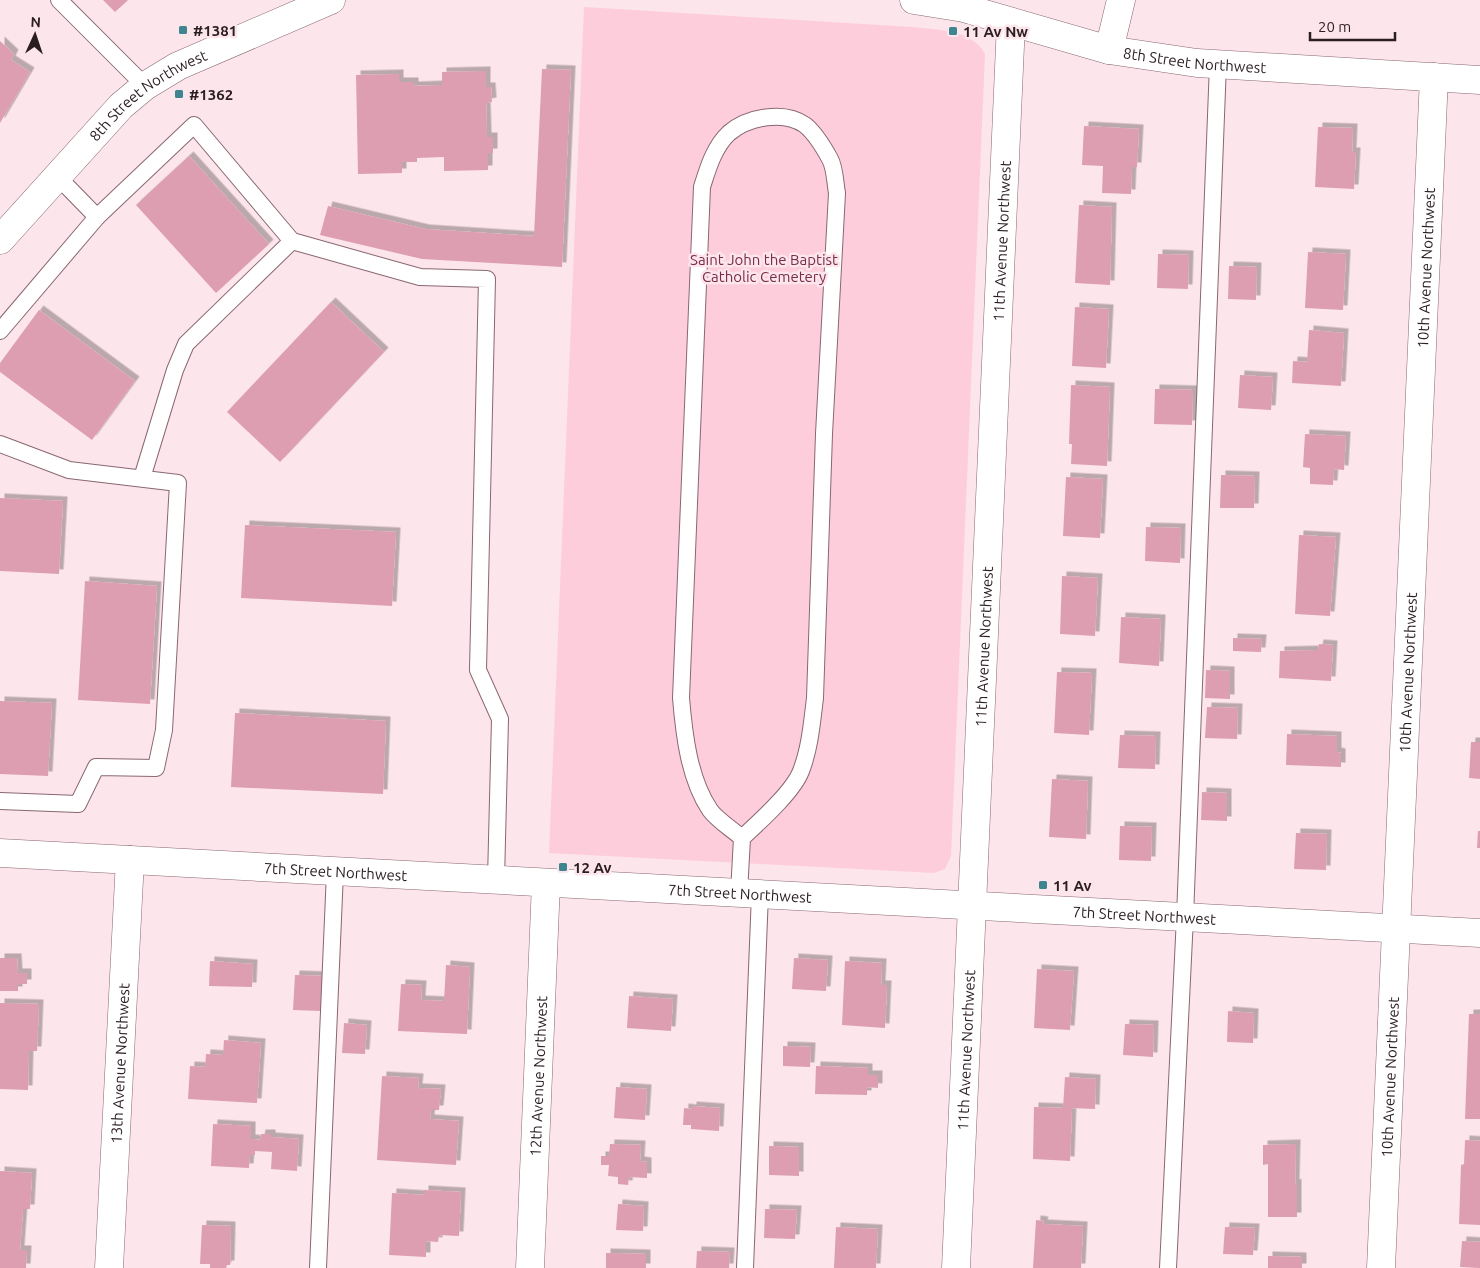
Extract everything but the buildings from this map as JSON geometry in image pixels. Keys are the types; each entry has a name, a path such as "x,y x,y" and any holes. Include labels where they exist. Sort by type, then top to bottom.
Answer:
{"street":[{"name":"8th Street Northwest","path":"0,240 121,106 145,86 178,66 331,0"},
{"name":"8th Street Northwest","path":"914,0 964,8 1109,50 1150,58 1480,80"},
{"path":"1109,50 1121,0"},
{"name":"11th Avenue Northwest","path":"956,1268 1012,23"},
{"name":"10th Avenue Northwest","path":"1380,1268 1434,77"},
{"name":"7th Street Northwest","path":"0,853 1480,933"},
{"name":"13th Avenue Northwest","path":"109,1268 130,860"},
{"name":"12th Avenue Northwest","path":"530,1268 546,883"}],"lane":[{"path":"59,0 145,86"},
{"path":"1168,1268 1185,917 1218,64"},
{"path":"742,838 770,812 801,772 810,738 815,698 824,434 837,193 831,160 815,136 804,125 790,119 769,117 748,121 729,133 712,156 702,187 682,698 684,737 695,776 710,811 742,838 750,894 745,1268"},
{"path":"0,331 97,217 194,125 292,242 420,277 487,279 478,670 500,719 496,880"},
{"path":"57,176 97,217"},
{"path":"142,478 175,370 186,344 292,242"},
{"path":"0,444 69,470 178,482 164,730 156,768 96,767 78,804 0,802"},
{"path":"318,1268 335,872"}],"green space":[{"name":"Saint John the Baptist Catholic Cemetery","path":"584,7 932,29 963,35 979,46 985,54 951,856 945,869 934,873 549,853"}],"place":[{"name":"#1381","path":"183,30"},
{"name":"11 Av Nw","path":"953,31"},
{"name":"#1362","path":"179,94"},
{"name":"12 Av","path":"563,867"},
{"name":"11 Av","path":"1043,885"}]}
